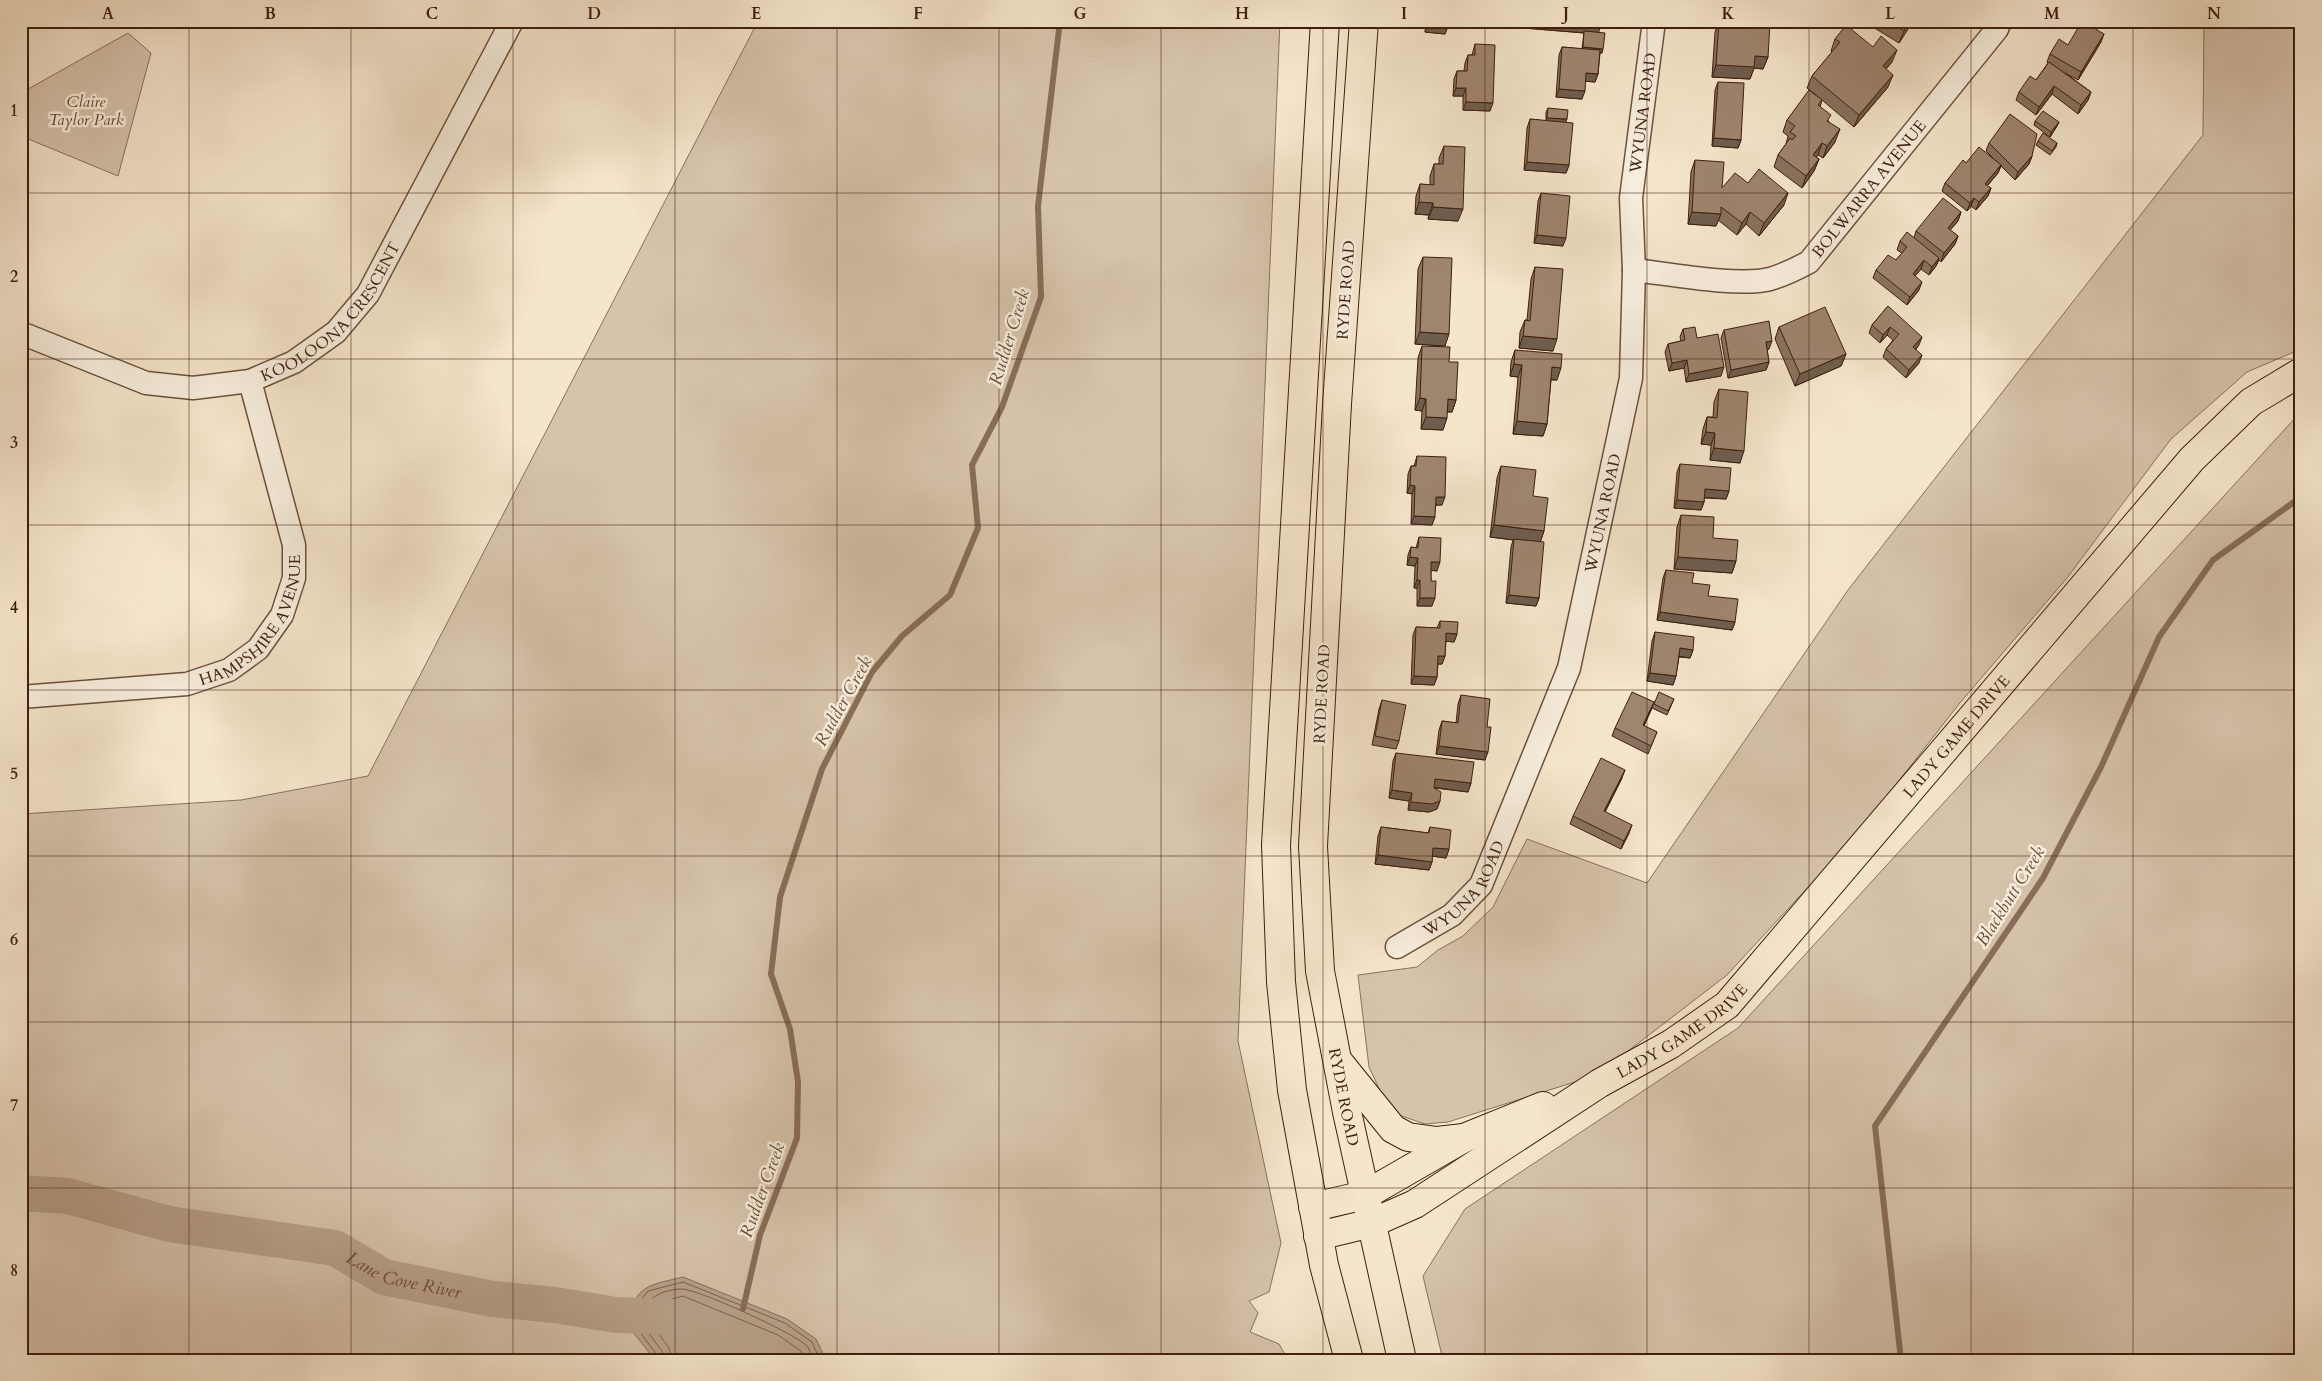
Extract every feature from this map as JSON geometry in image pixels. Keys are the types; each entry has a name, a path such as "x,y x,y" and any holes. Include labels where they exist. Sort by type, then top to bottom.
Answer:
{"main road":[{"path":"1325,21 1276,844 1282,1002 1292,1090 1318,1236 1349,1360"},
{"name":"RYDE ROAD","path":"1364,21 1337,404 1313,846 1320,971 1336,1058 1402,1360"},
{"name":"LADY GAME DRIVE","path":"1318,1236 1372,1224 1415,1204 1600,1083 1672,1044 1727,1005 2192,459 2250,402 2301,372"},
{"path":"1336,1058 1393,1129 1408,1137 1437,1141 1464,1138"},
{"name":"LADY GAME DRIVE","path":"1313,1206 1365,1195 1464,1138 1600,1083"}],"street":[{"name":"KOOLOONA CRESCENT","path":"21,332 146,383 193,388 250,381 294,362 336,332 368,294 512,21"},
{"name":"WYUNA ROAD","path":"1397,947 1452,915 1481,885 1568,668 1631,378 1634,270 1632,198 1654,21"},
{"name":"BOLWARRA AVENUE","path":"1634,270 1747,282 1768,279 1790,272 1809,262 1979,51 2000,21"},
{"name":"HAMPSHIRE AVENUE","path":"21,697 187,684 228,670 258,649 282,615 294,578 294,545 250,381"}],"green space":[{"path":"758,21 1280,21 1238,1041 1281,1243 1269,1292 1249,1301 1258,1313 1250,1332 1279,1344 1288,1360 21,1360 21,814 241,800 368,776"},
{"path":"2204,21 2301,21 2301,349 2247,372 2171,439 2067,578 1959,704 1858,833 1727,975 1597,1075 1448,1122 1425,1124 1390,1112 1369,1067 1358,975 1417,967 1438,950 1463,936 1493,907 1527,839 1647,883 1848,590 2203,135"},
{"name":"Claire Taylor Park","path":"128,33 151,53 118,176 21,136 21,93"},
{"path":"2301,415 2301,1360 1443,1360 1423,1276 1465,1209 1738,1028 2297,416"}],"water":[{"path":"683,1277 787,1319 816,1339 826,1360 655,1360 625,1322 635,1300 645,1289 660,1282"}],"building":[{"path":"1429,21 1448,21 1448,26 1428,24"},
{"path":"1719,21 1770,23 1768,57 1755,56 1754,67 1716,65"},
{"path":"1887,21 1910,21 1904,31"},
{"path":"2082,21 2104,34 2081,72 2050,54 2059,39 2068,45"},
{"path":"1846,25 1873,47 1881,36 1897,50 1883,66 1893,75 1859,115 1812,76 1840,42 1835,39"},
{"path":"1584,31 1605,33 1603,49 1583,47"},
{"path":"1475,44 1495,45 1493,103 1466,102 1466,88 1456,88 1457,71 1467,71 1468,55 1475,55"},
{"path":"1562,47 1600,50 1598,74 1586,73 1585,91 1559,89"},
{"path":"2049,62 2091,92 2081,105 2054,86 2039,107 2019,92 2030,76 2036,80"},
{"path":"1718,82 1744,83 1741,140 1714,138"},
{"path":"1809,90 1822,100 1818,105 1831,115 1827,121 1840,129 1827,146 1822,143 1813,155 1819,159 1806,176 1778,155 1790,138 1792,140 1796,136 1790,132 1795,126 1787,120"},
{"path":"1548,108 1568,110 1567,119 1547,118"},
{"path":"2043,111 2059,122 2051,132 2035,121"},
{"path":"2010,114 2037,134 2032,156 2018,172 1989,143"},
{"path":"1530,119 1573,123 1569,165 1527,162"},
{"path":"2043,133 2057,143 2052,151 2038,141"},
{"path":"1444,146 1465,147 1463,209 1433,207 1433,203 1419,202 1420,184 1434,185 1434,164 1443,164"},
{"path":"1979,147 2001,165 1985,184 1991,188 1979,202 1974,198 1970,203 1945,183 1963,160 1966,163"},
{"path":"1695,160 1724,162 1722,188 1735,173 1748,183 1759,169 1788,193 1764,223 1750,212 1742,223 1721,207 1721,214 1692,212"},
{"path":"1541,193 1570,196 1566,238 1537,235"},
{"path":"1943,198 1961,212 1948,228 1958,236 1944,253 1916,231"},
{"path":"1907,232 1939,258 1932,267 1924,260 1913,274 1922,282 1910,297 1876,270 1888,255 1896,260 1907,247 1900,241"},
{"path":"1423,257 1452,258 1449,334 1420,332"},
{"path":"1535,267 1563,269 1557,339 1523,336 1525,320 1530,321"},
{"path":"1888,306 1922,337 1913,347 1922,355 1909,370 1886,349 1899,334 1890,327 1883,335 1872,325"},
{"path":"1825,307 1846,354 1800,374 1779,327"},
{"path":"1769,321 1772,341 1766,342 1769,362 1731,370 1724,330"},
{"path":"1695,327 1697,338 1718,334 1724,367 1689,374 1687,360 1672,363 1668,344 1685,340 1683,329"},
{"path":"1422,346 1450,347 1449,362 1458,362 1456,400 1448,399 1447,418 1426,417 1426,399 1420,398"},
{"path":"1515,350 1562,354 1561,368 1552,367 1547,424 1517,421 1522,365 1514,364"},
{"path":"1719,389 1748,392 1744,451 1714,448 1715,433 1706,432 1707,417 1717,418"},
{"path":"1417,456 1446,457 1445,497 1436,497 1435,517 1414,516 1415,486 1410,485 1411,466 1416,466"},
{"path":"1680,464 1731,468 1729,491 1705,489 1704,502 1677,500"},
{"path":"1501,466 1536,470 1533,496 1548,498 1544,531 1494,525"},
{"path":"1681,515 1714,517 1713,538 1738,540 1736,561 1678,557"},
{"path":"1419,537 1441,538 1440,562 1431,562 1431,581 1436,581 1435,598 1420,598 1420,580 1417,580 1418,558 1410,557 1411,547 1418,548"},
{"path":"1514,539 1544,542 1539,598 1509,595"},
{"path":"1666,570 1694,573 1692,583 1710,585 1708,596 1738,599 1735,622 1660,612"},
{"path":"1440,621 1458,622 1457,634 1446,633 1445,656 1438,656 1437,677 1414,676 1416,627 1440,628"},
{"path":"1655,632 1694,637 1693,650 1680,648 1676,676 1650,673"},
{"path":"1632,692 1654,702 1643,725 1657,732 1651,746 1615,728"},
{"path":"1659,692 1674,699 1668,711 1654,704"},
{"path":"1461,695 1490,699 1487,727 1491,727 1488,752 1439,746 1442,721 1458,723"},
{"path":"1382,700 1406,705 1399,741 1375,736"},
{"path":"1396,753 1474,762 1471,783 1435,779 1434,788 1441,792 1440,801 1432,804 1411,802 1412,793 1392,790"},
{"path":"1601,758 1625,770 1604,811 1632,825 1624,841 1573,816"},
{"path":"1381,827 1429,833 1430,827 1451,830 1449,849 1433,848 1432,862 1378,855"}],"waterway":[{"name":"Rudder Creek","path":"743,1309 760,1235 797,1138 798,1082 790,1029 771,974 780,897 822,769 872,672 902,636 950,595 978,528 972,465 1002,407 1041,297 1038,206 1060,21"},
{"name":"Blackbutt Creek","path":"1901,1360 1875,1126 2043,878 2101,767 2159,637 2213,560 2301,497"},
{"name":"Lane Cove River","path":"21,1193 68,1196 169,1224 335,1248 384,1277 493,1299 555,1305 616,1315 677,1317"}]}
